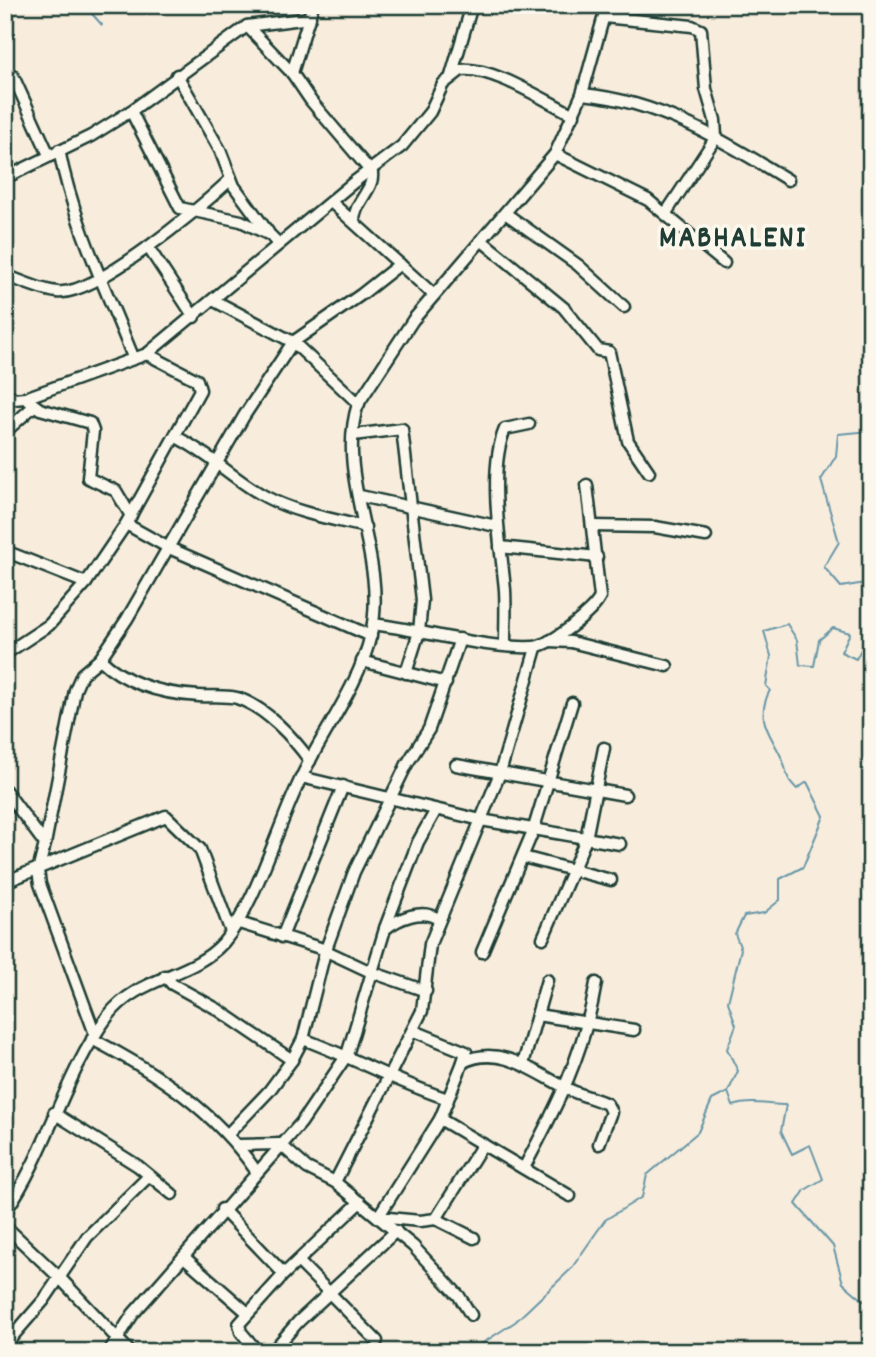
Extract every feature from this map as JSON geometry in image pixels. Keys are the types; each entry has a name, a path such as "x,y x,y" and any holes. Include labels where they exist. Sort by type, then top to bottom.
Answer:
{"street":[{"path":"292,73 313,5"},
{"path":"5,392 14,399 25,398 147,354 402,146 430,112 451,76 471,5"},
{"path":"5,1212 94,1036 125,997 206,957 234,927 301,777 362,661 371,636 374,575 352,435 359,404 394,346 434,295 555,154 582,94 607,5"},
{"path":"604,17 692,26 701,30 706,89 715,120 716,137 666,213"},
{"path":"5,178 91,136 131,111 247,26 310,18"},
{"path":"247,26 292,73 311,101 371,171 372,182 358,203 354,221"},
{"path":"451,76 461,70 478,71 574,116"},
{"path":"177,75 220,150 231,179 279,244"},
{"path":"13,76 49,155"},
{"path":"582,94 630,100 674,116 716,137 788,180"},
{"path":"131,111 151,145 177,204 191,212 241,220 270,235"},
{"path":"59,150 70,197 100,280 133,358"},
{"path":"555,154 648,200 724,263"},
{"path":"5,275 58,293 100,280 148,247 231,179"},
{"path":"331,202 434,295"},
{"path":"505,213 578,265 624,307"},
{"path":"481,240 564,308 598,350 610,352 628,441 649,472"},
{"path":"148,247 194,317"},
{"path":"256,1171 228,1134 184,1094 94,1036 42,892 38,871 75,691 82,674 100,659 169,548 244,416 293,342 400,264"},
{"path":"213,300 293,342 359,404"},
{"path":"5,654 49,625 86,583 129,520 176,437 201,384 147,354"},
{"path":"25,398 34,406 92,425 88,478 116,491 129,520 169,548 371,636"},
{"path":"5,432 34,406"},
{"path":"505,644 505,593 496,526 504,430 529,424"},
{"path":"352,435 402,429 421,582 419,632 406,673"},
{"path":"176,437 268,498 309,514 365,527"},
{"path":"335,1182 414,1031 426,991 430,944 438,919 500,772 541,645 568,630 600,600 587,485"},
{"path":"360,496 496,526"},
{"path":"592,526 655,527 706,536"},
{"path":"499,547 597,557"},
{"path":"5,551 86,583"},
{"path":"373,625 505,644 571,642 667,666"},
{"path":"228,1134 260,1101 292,1060 303,1039 326,952 354,872 389,799 429,729 460,639"},
{"path":"100,659 117,674 155,689 180,694 224,696 246,702 289,736 310,761"},
{"path":"362,661 446,683"},
{"path":"482,952 533,831 572,703"},
{"path":"543,938 586,839 604,748"},
{"path":"456,765 625,795"},
{"path":"301,777 533,831 620,844"},
{"path":"282,937 343,786"},
{"path":"5,790 45,844"},
{"path":"109,1352 133,1314 222,1209 301,1123 347,1055 385,929 418,842 436,810"},
{"path":"5,882 38,871 157,817 166,816 201,849 234,927"},
{"path":"523,858 611,880"},
{"path":"385,929 417,915 428,914 438,919"},
{"path":"234,927 282,937 426,991"},
{"path":"165,976 179,988 217,1009 292,1060"},
{"path":"523,1064 547,980"},
{"path":"524,1168 566,1089 589,1024 596,983"},
{"path":"537,1015 634,1030"},
{"path":"378,1217 440,1119 466,1052 414,1031"},
{"path":"303,1039 347,1055 388,1077 448,1099"},
{"path":"463,1062 478,1055 523,1064 566,1089 610,1107 610,1116 598,1144"},
{"path":"54,1113 107,1145 173,1194"},
{"path":"440,1119 570,1196"},
{"path":"238,1145 280,1144 303,1166 335,1182 396,1231 442,1277 471,1315"},
{"path":"436,1219 483,1144"},
{"path":"5,1345 61,1278 87,1237 149,1176"},
{"path":"258,1352 238,1327 248,1312 360,1202"},
{"path":"222,1209 284,1274"},
{"path":"378,1217 420,1221 436,1219 474,1238"},
{"path":"5,1226 61,1278 130,1352"},
{"path":"272,1352 282,1338 396,1231"},
{"path":"184,1257 248,1312"},
{"path":"298,1261 377,1341"}],"waterway":[{"path":"70,5 72,12 85,6 102,25"},
{"path":"871,392 864,408 871,425"},
{"path":"871,431 838,434 836,456 821,480 839,542 824,567 841,587 871,582"},
{"path":"871,631 856,659 841,652 850,633 833,628 819,640 814,666 800,665 797,640 787,624 764,631 771,656 766,686 770,690 764,710 766,727 790,782 797,789 807,782 824,816 803,867 780,879 780,900 764,913 744,916 735,934 741,949 728,1002 736,1025 727,1049 738,1071 728,1092 733,1106 753,1103 786,1105 781,1131 792,1154 810,1145 823,1179 805,1190 796,1204 833,1246 843,1283 864,1301 871,1299"},
{"path":"469,1352 515,1322 571,1269 605,1220 642,1197 647,1175 698,1132 712,1100 728,1092"}],"district":[{"name":"MABHALENI","path":"733,240"}]}
